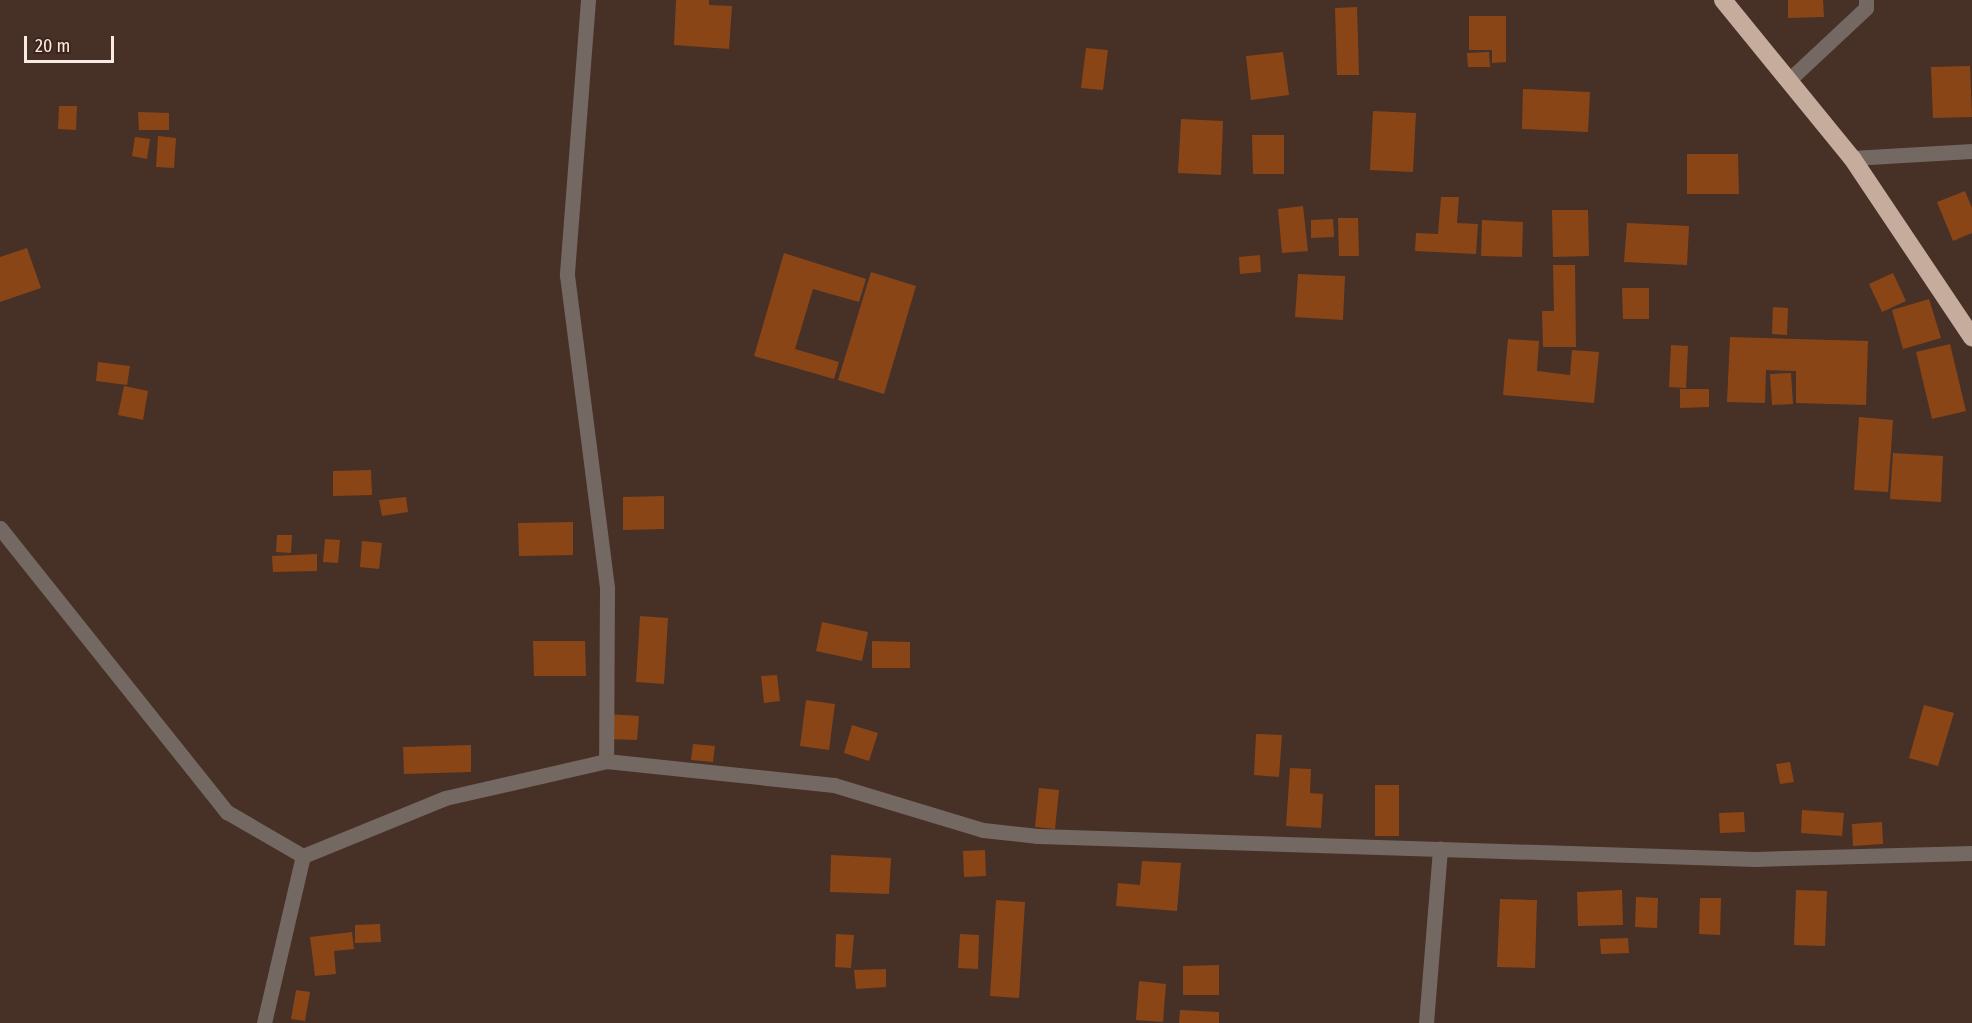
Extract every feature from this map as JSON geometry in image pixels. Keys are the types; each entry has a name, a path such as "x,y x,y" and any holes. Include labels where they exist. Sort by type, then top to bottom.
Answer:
{"highway":[{"path":"1723,0 1790,79 1852,158 1972,337"}],"street":[{"path":"588,0 567,275 607,588 606,761"},
{"path":"1790,79 1866,8 1866,0"},
{"path":"1852,158 1972,151"},
{"path":"0,528 227,812 303,856"},
{"path":"303,856 445,798 606,761 834,785 984,830 1038,837 1755,859 1972,853"},
{"path":"1426,1023 1440,849"},
{"path":"264,1023 303,856"}],"building":[{"path":"676,0 709,0 709,5 732,6 729,49 674,45"},
{"path":"1788,0 1823,0 1824,17 1788,18"},
{"path":"1357,7 1359,75 1337,75 1335,8"},
{"path":"1469,16 1506,16 1506,62 1492,63 1492,50 1469,50"},
{"path":"1086,48 1108,50 1103,90 1081,88"},
{"path":"1283,52 1289,95 1251,100 1246,56"},
{"path":"1489,52 1490,67 1468,67 1467,53"},
{"path":"1970,66 1972,117 1933,118 1931,67"},
{"path":"1523,89 1590,92 1588,132 1522,129"},
{"path":"59,106 77,106 76,130 58,129"},
{"path":"1373,111 1416,113 1413,172 1370,170"},
{"path":"138,112 169,113 169,130 139,130"},
{"path":"1181,119 1223,121 1221,175 1178,173"},
{"path":"1252,135 1284,135 1284,174 1253,174"},
{"path":"158,136 176,138 174,168 156,167"},
{"path":"135,137 150,139 147,159 132,156"},
{"path":"1687,154 1738,154 1739,194 1687,194"},
{"path":"1965,191 1972,208 1972,233 1953,241 1937,202"},
{"path":"1441,197 1459,197 1457,223 1478,224 1476,254 1415,251 1416,233 1438,234"},
{"path":"1303,206 1308,251 1282,253 1278,209"},
{"path":"1552,210 1588,210 1589,256 1553,257"},
{"path":"1338,218 1358,218 1359,256 1339,256"},
{"path":"1333,219 1334,237 1311,238 1311,220"},
{"path":"1482,220 1523,222 1522,257 1481,256"},
{"path":"1627,223 1689,226 1687,265 1624,262"},
{"path":"27,248 41,288 0,302 0,257"},
{"path":"784,253 866,279 859,302 813,289 795,349 839,362 834,379 754,356"},
{"path":"1260,255 1261,272 1240,274 1239,257"},
{"path":"1553,265 1575,265 1576,347 1543,347 1542,311 1554,311"},
{"path":"871,272 916,286 884,394 838,380"},
{"path":"1893,273 1906,301 1882,312 1869,284"},
{"path":"1298,274 1345,276 1343,320 1295,317"},
{"path":"1622,288 1649,288 1649,319 1623,319"},
{"path":"1929,299 1941,338 1903,349 1892,310"},
{"path":"1773,307 1788,308 1787,335 1772,334"},
{"path":"1730,337 1868,341 1866,405 1796,403 1796,371 1766,370 1765,403 1727,402"},
{"path":"1508,339 1539,341 1537,371 1570,375 1572,350 1599,352 1594,403 1503,395"},
{"path":"1950,344 1966,411 1932,419 1916,352"},
{"path":"1671,345 1688,346 1686,388 1669,387"},
{"path":"98,362 130,366 127,385 96,381"},
{"path":"1791,373 1793,404 1772,405 1770,374"},
{"path":"124,386 148,391 143,420 118,415"},
{"path":"1680,389 1709,389 1709,407 1680,408"},
{"path":"1859,417 1893,420 1888,492 1854,490"},
{"path":"1893,453 1943,456 1941,502 1890,499"},
{"path":"371,470 372,495 333,496 333,471"},
{"path":"664,496 664,529 623,530 623,497"},
{"path":"406,497 408,512 382,516 379,500"},
{"path":"573,522 573,555 519,556 518,523"},
{"path":"277,535 292,535 291,553 276,552"},
{"path":"325,539 340,540 338,563 323,562"},
{"path":"362,541 382,543 379,569 360,567"},
{"path":"317,554 317,571 273,572 272,556"},
{"path":"640,616 668,618 664,684 636,682"},
{"path":"822,622 868,632 862,661 816,651"},
{"path":"533,641 585,641 586,676 534,676"},
{"path":"872,641 910,642 910,668 872,668"},
{"path":"777,675 780,701 764,703 761,676"},
{"path":"806,700 835,704 829,750 800,746"},
{"path":"1924,705 1954,713 1938,766 1909,758"},
{"path":"608,714 639,716 637,740 607,739"},
{"path":"852,725 878,733 869,761 844,753"},
{"path":"1256,734 1282,735 1279,777 1254,775"},
{"path":"693,744 715,746 713,762 691,760"},
{"path":"471,745 471,772 404,774 403,747"},
{"path":"1790,762 1794,782 1780,784 1776,764"},
{"path":"1290,768 1311,769 1310,793 1323,794 1321,828 1286,826"},
{"path":"1375,785 1399,785 1399,836 1375,836"},
{"path":"1039,788 1059,790 1055,829 1035,827"},
{"path":"1802,810 1844,813 1842,836 1801,833"},
{"path":"1744,812 1745,832 1720,833 1719,813"},
{"path":"1882,822 1883,844 1853,846 1852,824"},
{"path":"985,850 986,876 964,877 963,851"},
{"path":"831,855 891,858 889,894 830,892"},
{"path":"1142,861 1181,863 1177,911 1116,906 1118,883 1140,885"},
{"path":"1622,890 1623,925 1578,926 1577,892"},
{"path":"1796,890 1827,891 1825,946 1794,945"},
{"path":"1636,897 1658,898 1657,928 1635,927"},
{"path":"1700,898 1721,898 1720,935 1699,934"},
{"path":"1500,899 1537,900 1535,968 1497,967"},
{"path":"996,900 1025,902 1019,998 990,996"},
{"path":"380,924 381,942 355,943 355,925"},
{"path":"352,932 354,949 334,951 336,974 315,976 310,937"},
{"path":"836,934 854,935 851,968 835,967"},
{"path":"960,934 979,935 978,969 958,968"},
{"path":"1628,938 1629,953 1601,954 1600,939"},
{"path":"1219,965 1219,995 1183,995 1183,966"},
{"path":"886,969 886,987 856,989 854,970"},
{"path":"1139,981 1166,984 1163,1022 1136,1020"},
{"path":"296,990 310,992 305,1021 291,1019"},
{"path":"1180,1010 1219,1012 1219,1023 1179,1023"}]}
